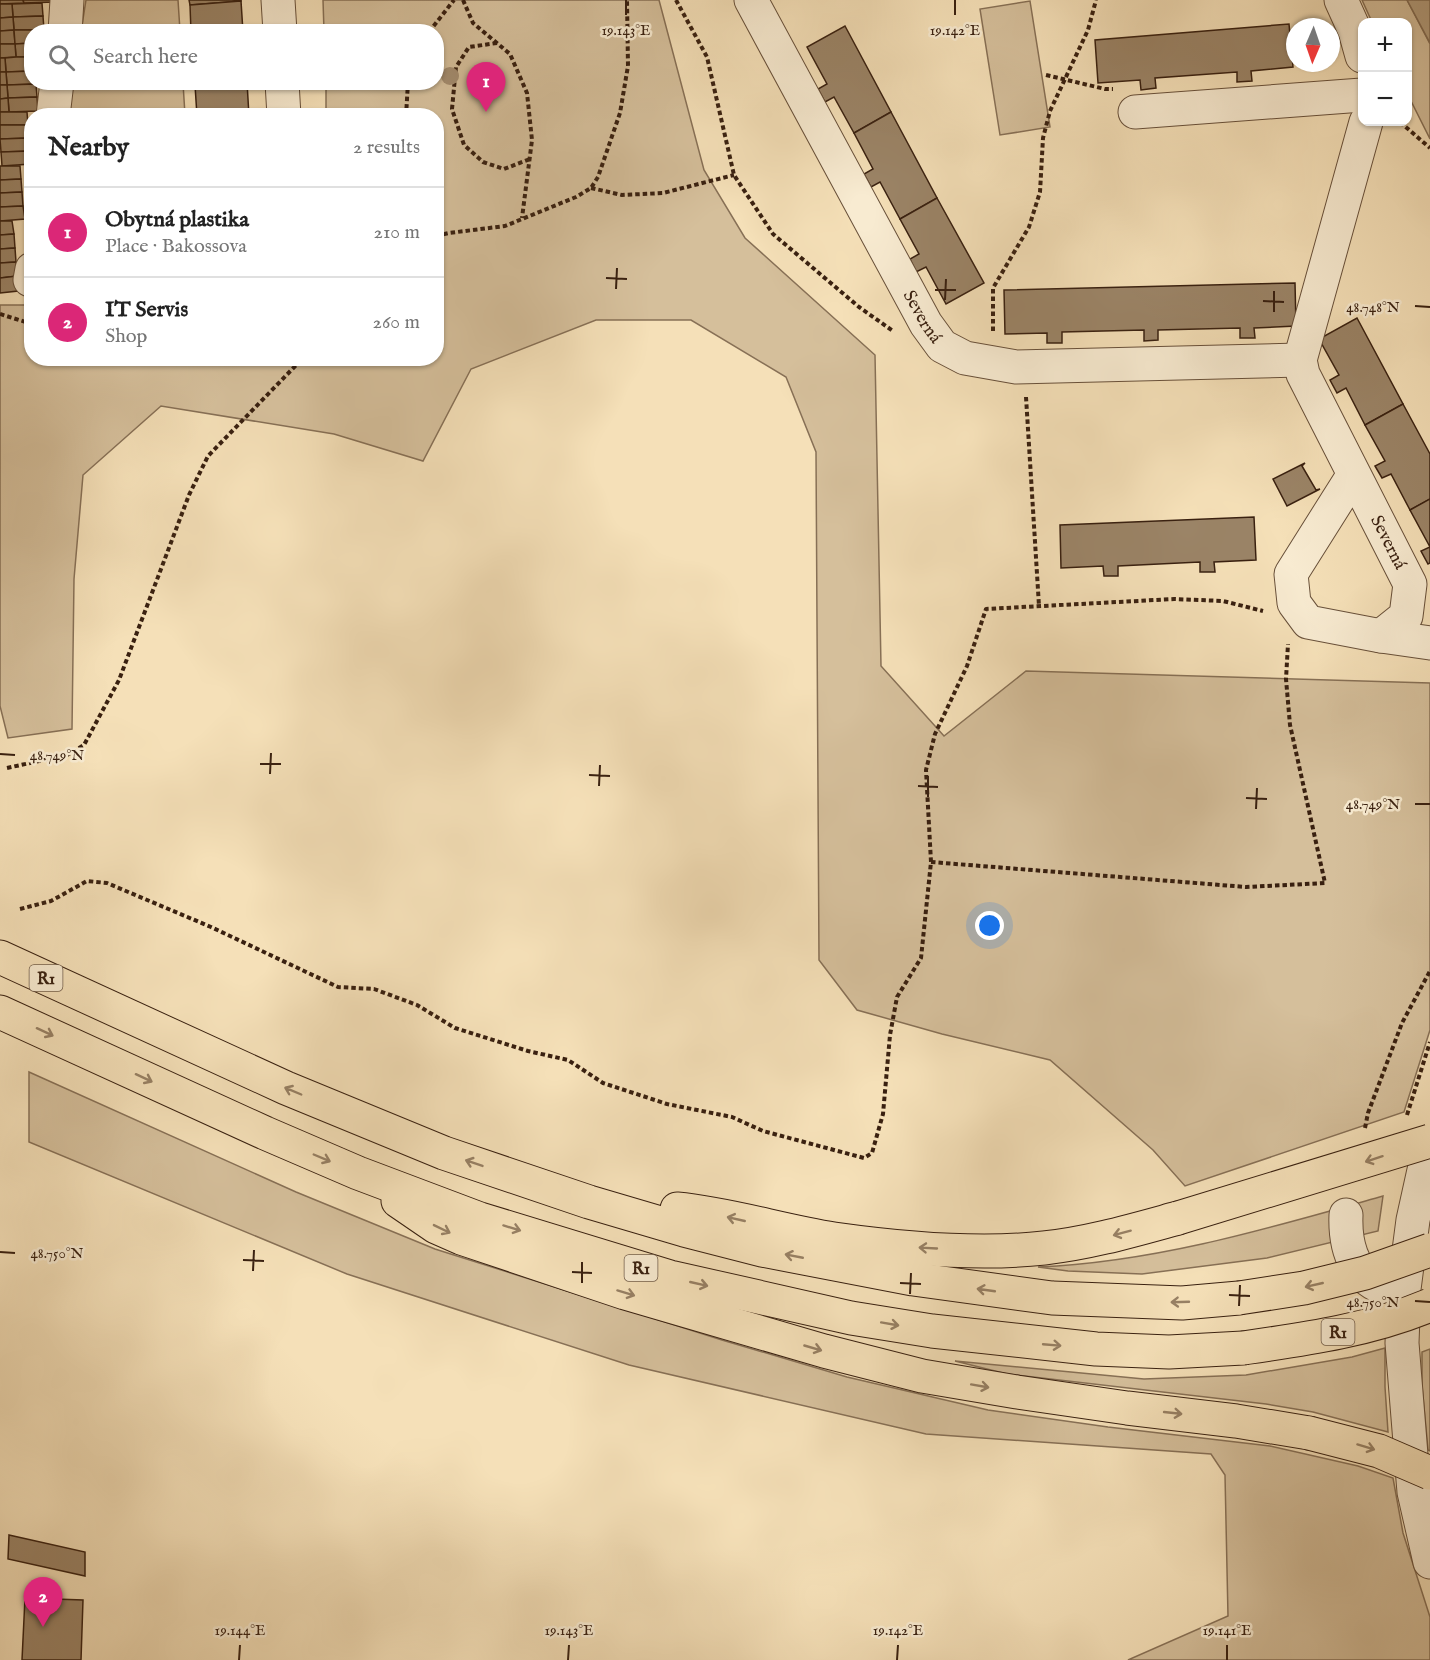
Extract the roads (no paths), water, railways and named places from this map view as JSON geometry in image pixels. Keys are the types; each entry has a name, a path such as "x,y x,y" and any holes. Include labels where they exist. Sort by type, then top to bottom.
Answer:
{"highway":[{"name":"R1","path":"0,957 286,1088 444,1153 589,1202 762,1250 913,1279 1052,1298 1182,1303 1239,1298 1304,1288 1365,1273 1430,1250"},
{"name":"R1","path":"0,1012 358,1173 480,1218 670,1277 851,1317 932,1331 1096,1349 1168,1352 1243,1348 1328,1334 1368,1325 1417,1301"},
{"path":"589,1202 701,1211 772,1228 835,1239 906,1247 989,1251 1044,1248 1102,1238 1178,1218 1430,1142"},
{"path":"358,1173 436,1227 461,1238 625,1293 824,1351 922,1376 1017,1392 1127,1408 1236,1420 1309,1432 1379,1451 1430,1473"}],"street":[{"path":"66,24 67,0"},
{"path":"278,0 279,24"},
{"name":"Severná","path":"751,0 926,324 942,345 965,358 1008,365 1300,360 1303,374 1410,584 1406,616 1381,636"},
{"path":"1341,0 1358,42"},
{"path":"54,108 56,90"},
{"path":"282,90 284,108"},
{"path":"1125,100 1358,95"},
{"path":"1300,360 1365,126"},
{"path":"1354,474 1292,574 1294,603 1300,620 1430,643"},
{"path":"1430,1142 1413,1220 1417,1301 1402,1343 1413,1480 1430,1562"},
{"path":"1346,1215 1345,1233 1352,1257 1370,1280 1417,1301"}],"place":[{"name":"Obytná plastika","path":"486,112"},
{"name":"IT Servis","path":"43,1627"}]}
